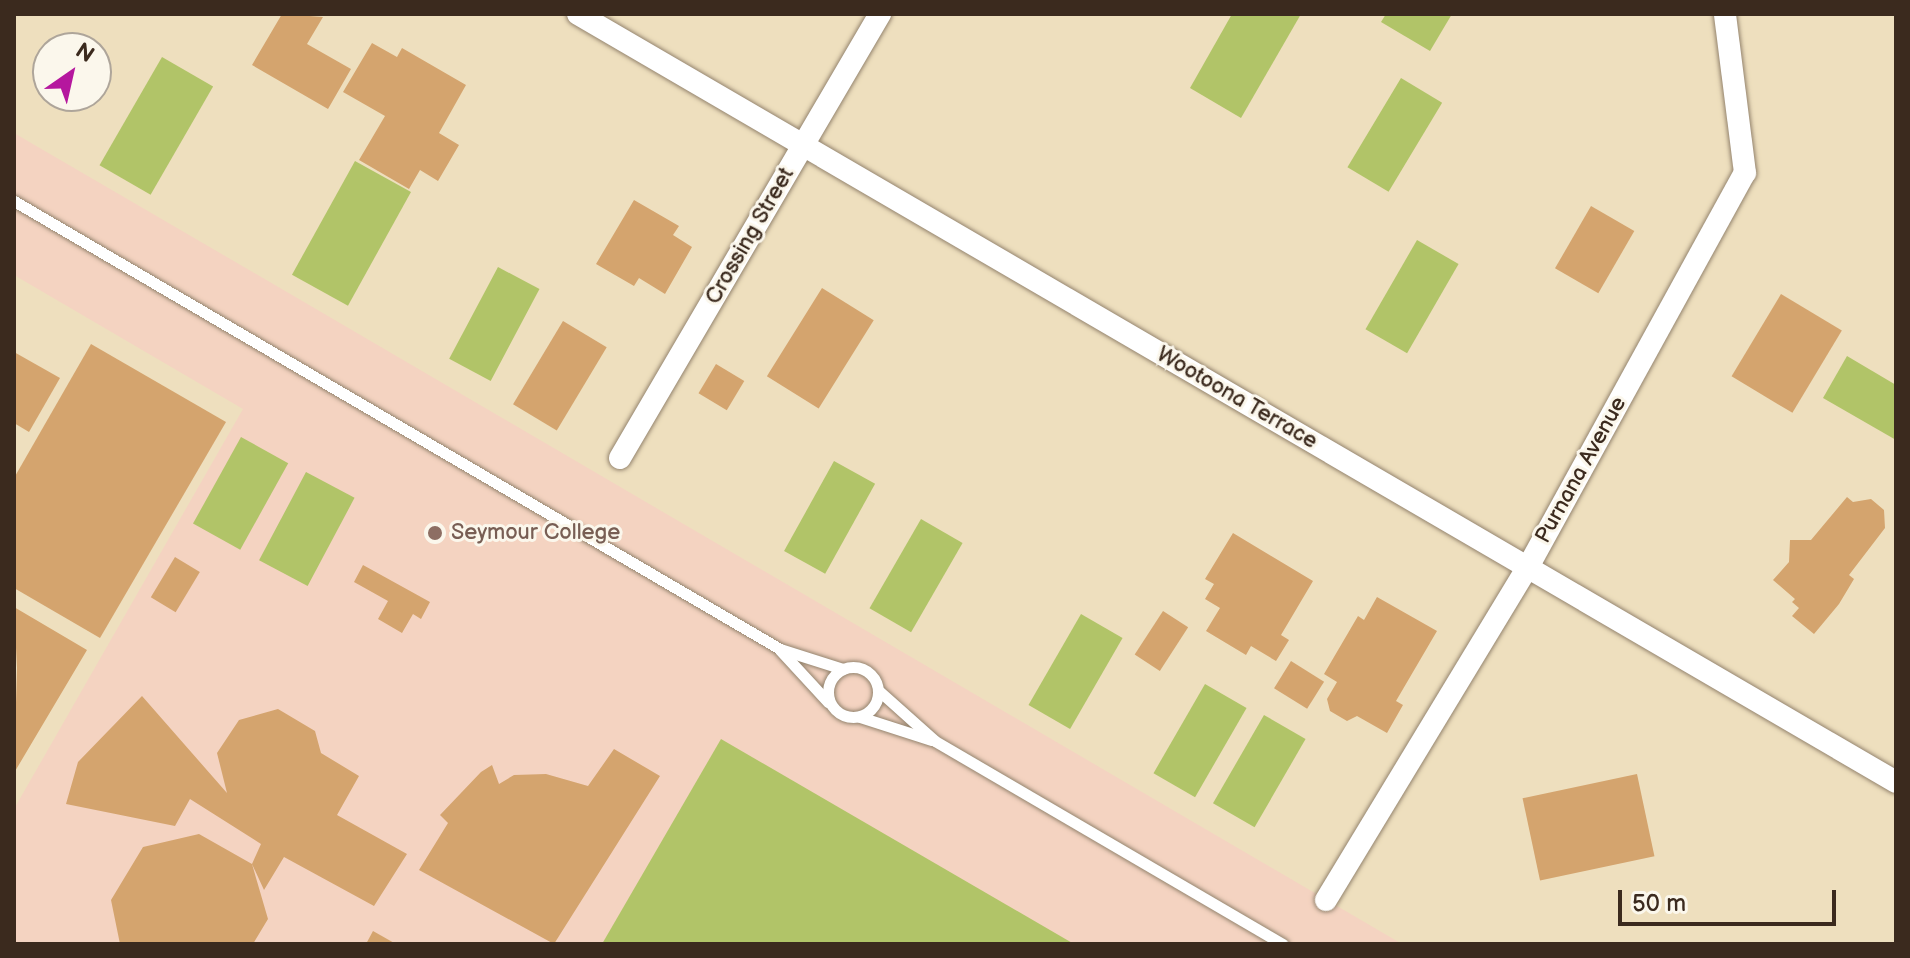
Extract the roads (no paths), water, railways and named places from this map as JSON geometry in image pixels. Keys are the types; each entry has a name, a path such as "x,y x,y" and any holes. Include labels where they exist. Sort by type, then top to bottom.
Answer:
{"street":[{"name":"Wootoona Terrace","path":"578,14 1896,782"},
{"name":"Crossing Street","path":"620,458 880,14"},
{"name":"Purnana Avenue","path":"1326,900 1528,567 1745,173 1725,14"}],"lane":[{"path":"14,201 780,649 843,669 866,671 878,690 935,741 1283,944"},
{"path":"780,649 844,716 860,717 935,741"},
{"path":"831,705 830,680 843,669"},
{"path":"860,717 874,706 878,690"}],"place":[{"name":"Seymour College","path":"435,533"}]}
